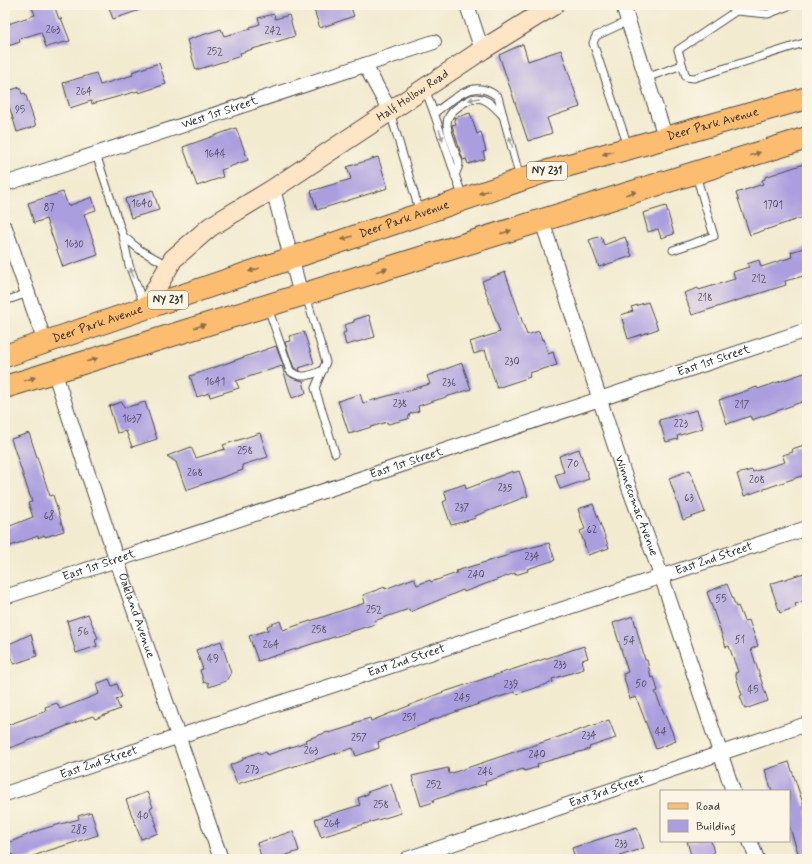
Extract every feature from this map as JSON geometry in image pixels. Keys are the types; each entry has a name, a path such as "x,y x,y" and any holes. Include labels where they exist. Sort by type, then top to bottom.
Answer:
{"main road":[{"name":"Deer Park Avenue","path":"5,356 521,180 665,136 807,98"},
{"path":"5,387 807,138"}],"street":[{"path":"467,5 482,50"},
{"name":"Half Hollow Road","path":"145,308 173,260 210,227 273,189 482,50 554,5"},
{"path":"623,5 665,136"},
{"name":"West 1st Street","path":"5,184 434,42"},
{"path":"365,65 390,112"},
{"path":"273,189 290,258 303,294"},
{"name":"Winnecomac Avenue","path":"542,221 623,471 661,575 733,790"},
{"path":"5,228 45,342"},
{"name":"East 1st Street","path":"5,597 117,561 807,330"},
{"name":"Oakland Avenue","path":"54,371 117,561 221,859"},
{"name":"East 2nd Street","path":"5,794 661,575 807,528"},
{"name":"East 3rd Street","path":"407,859 807,724"},
{"path":"750,842 757,859"}],"lane":[{"path":"791,5 768,14 734,8 678,50 686,77 694,78 807,42"},
{"path":"628,21 596,36 593,43 628,147"},
{"path":"646,78 682,65"},
{"path":"425,88 463,199"},
{"path":"434,113 469,89 481,88 489,90 498,97 521,180"},
{"path":"455,176 459,164 446,122 448,114 466,101 472,98 479,98 488,101 504,118"},
{"path":"390,112 420,214"},
{"path":"96,154 123,236 129,265 145,308"},
{"path":"674,250 714,236 695,173"},
{"path":"123,236 140,250 169,266"},
{"path":"5,302 28,293"},
{"path":"303,294 326,362 315,388 335,453"},
{"path":"267,306 290,371 295,375 302,376 312,375 323,370"}],"building":[{"path":"31,5 54,5 70,41 46,47 41,32 19,39 20,42 5,47 5,25 35,15"},
{"path":"108,5 149,5 149,7 113,19"},
{"path":"320,5 350,5 354,16 320,28 313,7"},
{"path":"274,14 275,19 289,15 295,36 240,53 241,56 196,70 187,40 221,29 224,36 251,29 250,27 260,24 258,18"},
{"path":"523,44 528,61 561,50 580,107 547,118 552,133 528,141 499,55"},
{"path":"159,63 166,84 139,93 138,91 92,104 91,101 70,108 63,83 96,73 100,85 133,75 132,72"},
{"path":"20,87 22,94 25,93 36,126 17,132 5,92"},
{"path":"470,113 477,134 481,132 486,151 483,152 485,159 468,164 466,159 463,160 452,125 456,124 454,118"},
{"path":"236,128 248,160 221,170 223,177 197,186 183,147"},
{"path":"378,157 388,188 317,210 311,191 351,179 347,167"},
{"path":"807,163 807,216 750,235 736,193 763,184 762,180 765,179 765,177"},
{"path":"153,190 159,210 131,218 125,199"},
{"path":"63,192 68,206 92,197 96,210 84,214 98,255 63,267 46,219 34,223 28,203"},
{"path":"666,206 674,234 661,238 658,229 648,232 643,213"},
{"path":"601,236 604,245 625,237 632,256 599,267 589,240"},
{"path":"807,247 807,275 785,281 786,285 692,315 684,293 735,279 733,272 749,267 747,264 759,260 761,267 792,257 791,252"},
{"path":"505,272 527,335 539,331 542,340 544,339 548,354 553,352 557,365 529,373 530,377 497,388 485,350 474,354 470,342 500,332 482,281"},
{"path":"648,302 658,329 628,339 621,315 633,311 631,307"},
{"path":"369,315 375,337 346,345 343,333 346,332 344,325"},
{"path":"304,332 314,363 299,368 300,371 294,368 285,342 291,341 289,336"},
{"path":"276,346 286,373 292,378 303,381 306,393 292,398 282,366 236,381 239,388 210,397 209,393 197,397 190,376"},
{"path":"462,363 471,389 418,406 419,411 410,414 408,419 388,424 387,422 349,434 338,401 360,394 363,403 430,384 427,376"},
{"path":"807,372 807,400 752,420 750,416 727,424 719,400 757,387 758,389"},
{"path":"122,402 124,408 145,402 157,439 132,447 126,431 117,433 109,406"},
{"path":"697,410 703,428 677,436 678,439 666,442 659,420"},
{"path":"29,433 50,496 53,495 64,531 45,537 45,535 38,538 38,536 5,548 5,528 33,517 28,503 32,502 11,439"},
{"path":"260,433 268,457 242,465 243,470 186,490 176,462 167,456 191,447 196,458 225,449 223,445"},
{"path":"807,444 807,474 744,496 737,474 752,470 753,472 785,462 782,455 793,452 792,449"},
{"path":"579,449 589,479 560,489 555,475 564,472 559,456"},
{"path":"690,470 705,512 683,520 669,478"},
{"path":"513,471 513,473 519,471 528,496 475,516 476,518 451,525 443,502 447,500 444,491 465,484 466,489"},
{"path":"593,504 609,548 588,555 580,531 585,529 578,509"},
{"path":"549,543 555,560 527,569 528,571 515,575 515,573 464,592 463,590 410,612 409,609 374,621 375,624 258,661 249,636 268,630 267,626 280,621 283,630 365,603 363,595 385,587 385,589 414,578 417,585 430,580 431,582 457,573 456,571 509,555 509,553"},
{"path":"807,572 807,600 795,604 796,607 780,613 770,584"},
{"path":"727,584 736,607 738,606 744,621 749,620 758,646 751,649 768,701 745,709 740,696 742,695 735,673 738,672 729,646 726,647 707,592"},
{"path":"88,614 98,638 95,639 97,646 76,653 67,621"},
{"path":"633,616 651,678 654,677 658,691 655,692 676,741 656,749 636,697 630,699 623,674 628,672 613,623"},
{"path":"31,634 37,656 14,664 7,645"},
{"path":"221,641 231,673 226,681 209,687 208,682 204,683 200,670 203,669 196,650"},
{"path":"584,646 588,658 582,660 584,669 552,679 553,682 517,694 514,692 429,721 378,742 379,748 356,756 353,748 237,784 230,765 259,752 260,754 266,752 267,755 306,742 305,740 328,732 329,733 355,725 354,723 370,718 371,721 438,694"},
{"path":"109,679 112,686 117,684 122,697 116,699 120,709 95,719 93,716 87,718 5,750 5,726 46,711 45,707 57,703 60,709 99,694 96,684"},
{"path":"609,720 616,738 589,747 590,749 537,764 538,767 524,771 523,769 485,782 486,784 433,800 434,802 421,806 412,776 448,768 449,774"},
{"path":"789,762 804,806 807,805 807,859 800,859 790,828 790,790 772,790 765,770"},
{"path":"391,784 401,813 321,837 315,819 360,805 358,798 368,794 367,792"},
{"path":"147,792 153,807 150,808 157,825 155,825 158,833 141,839 126,800"},
{"path":"91,812 98,835 26,859 14,859 8,843 39,830 79,819 78,816"},
{"path":"637,827 644,848 620,856 621,859 575,859 572,848"},
{"path":"293,831 299,851 274,859 262,859 257,843"},
{"path":"687,842 711,842 714,853 712,854 713,859 692,859"}]}
